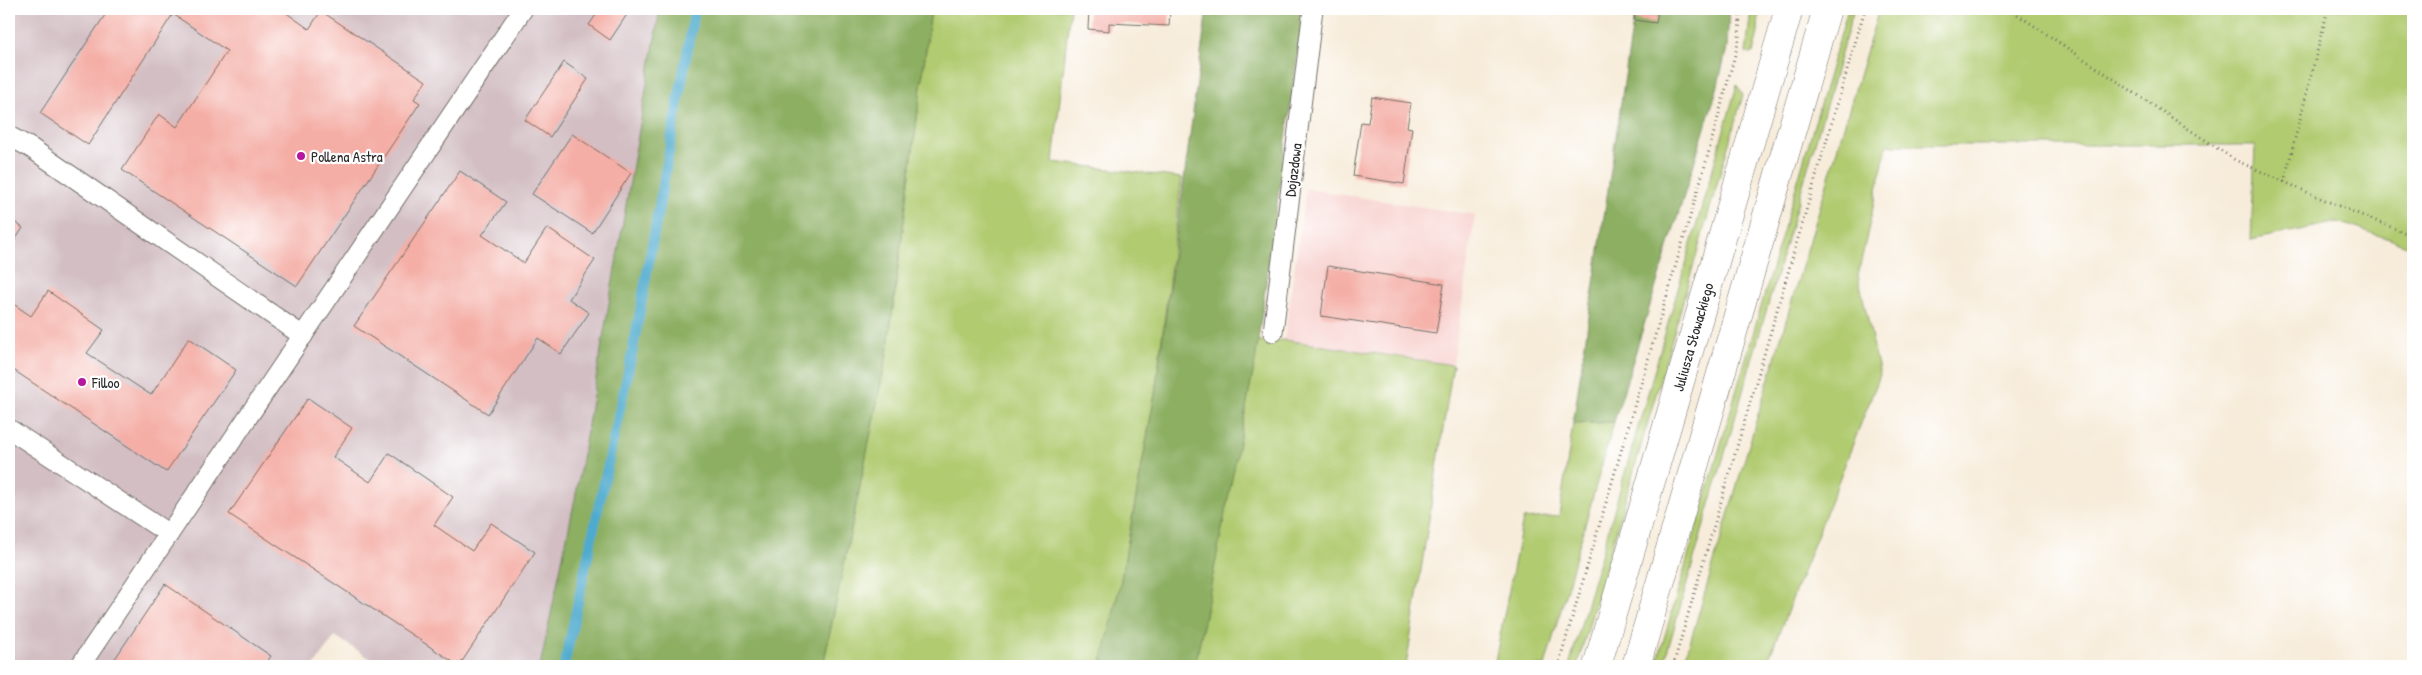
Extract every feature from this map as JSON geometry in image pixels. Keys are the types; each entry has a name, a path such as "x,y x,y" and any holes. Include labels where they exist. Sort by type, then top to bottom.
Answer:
{"main road":[{"name":"Juliusza Słowackiego","path":"1597,666 1789,9"},
{"path":"1636,666 1827,9"}],"lane":[{"path":"80,666 523,9"},
{"name":"Dojazdowa","path":"1273,332 1313,9"},
{"path":"9,136 31,148 302,336"},
{"path":"9,429 169,534"}],"path":[{"path":"1558,666 1704,169 1739,40 1740,9"},
{"path":"1673,666 1866,9"},
{"path":"2009,9 2235,160 2413,236"},
{"path":"2284,182 2328,9"}],"shaded area":[{"name":"Pollena Astra","path":"9,9 660,9 576,494 540,666 382,666 335,636 314,666 9,666"},
{"path":"1306,189 1475,215 1453,365 1284,340"}],"green space":[{"path":"660,9 931,9 887,354 823,666 540,666 576,494"},
{"path":"931,9 1070,9 1053,162 1182,178 1155,394 1120,585 1101,666 823,666 887,354"},
{"path":"1207,9 1304,9 1255,362 1195,666 1101,666 1120,585 1155,394"},
{"path":"1635,9 1729,9 1727,48 1717,89 1614,422 1573,424"},
{"path":"1751,9 1759,9 1758,33 1753,53 1746,53"},
{"path":"1848,9 1854,9 1663,666 1656,666"},
{"path":"1879,9 2413,9 2413,247 2338,222 2251,240 2255,145 1887,145 1858,275 1880,375 1766,666 1683,666"},
{"path":"1737,85 1743,95 1577,666 1569,666"},
{"path":"1284,340 1453,365 1406,666 1195,666 1258,341"},
{"path":"1614,422 1545,666 1494,666 1523,519 1559,516 1573,424"}],"building":[{"path":"109,9 281,9 309,29 321,11 426,81 414,99 420,103 297,286 122,170 159,114 177,127 227,51 173,14 88,145 40,113"},
{"path":"600,9 630,10 610,40 589,25"},
{"path":"1089,9 1170,9 1169,26 1109,23 1109,31 1088,29"},
{"path":"1636,9 1658,9 1656,23 1634,20"},
{"path":"564,62 588,79 550,137 525,120"},
{"path":"1372,97 1411,103 1407,127 1412,128 1404,184 1353,176 1361,122 1368,123"},
{"path":"572,134 631,173 592,233 532,194"},
{"path":"460,171 506,202 482,235 524,263 547,228 595,260 569,299 589,313 561,354 538,338 488,414 354,326"},
{"path":"9,218 23,228 9,249"},
{"path":"1328,266 1444,284 1436,333 1321,316"},
{"name":"Filloo","path":"48,291 104,330 87,353 151,395 189,338 236,370 166,472 9,367 9,301 31,316"},
{"path":"308,398 352,428 333,457 370,482 389,453 453,497 434,525 472,551 491,523 535,552 459,666 229,514"},
{"path":"165,584 271,656 264,666 110,666"}],"waterway":[{"path":"564,666 633,349 695,9"}],"place":[{"name":"Pollena Astra","path":"301,156"},
{"name":"Filloo","path":"82,382"}]}
